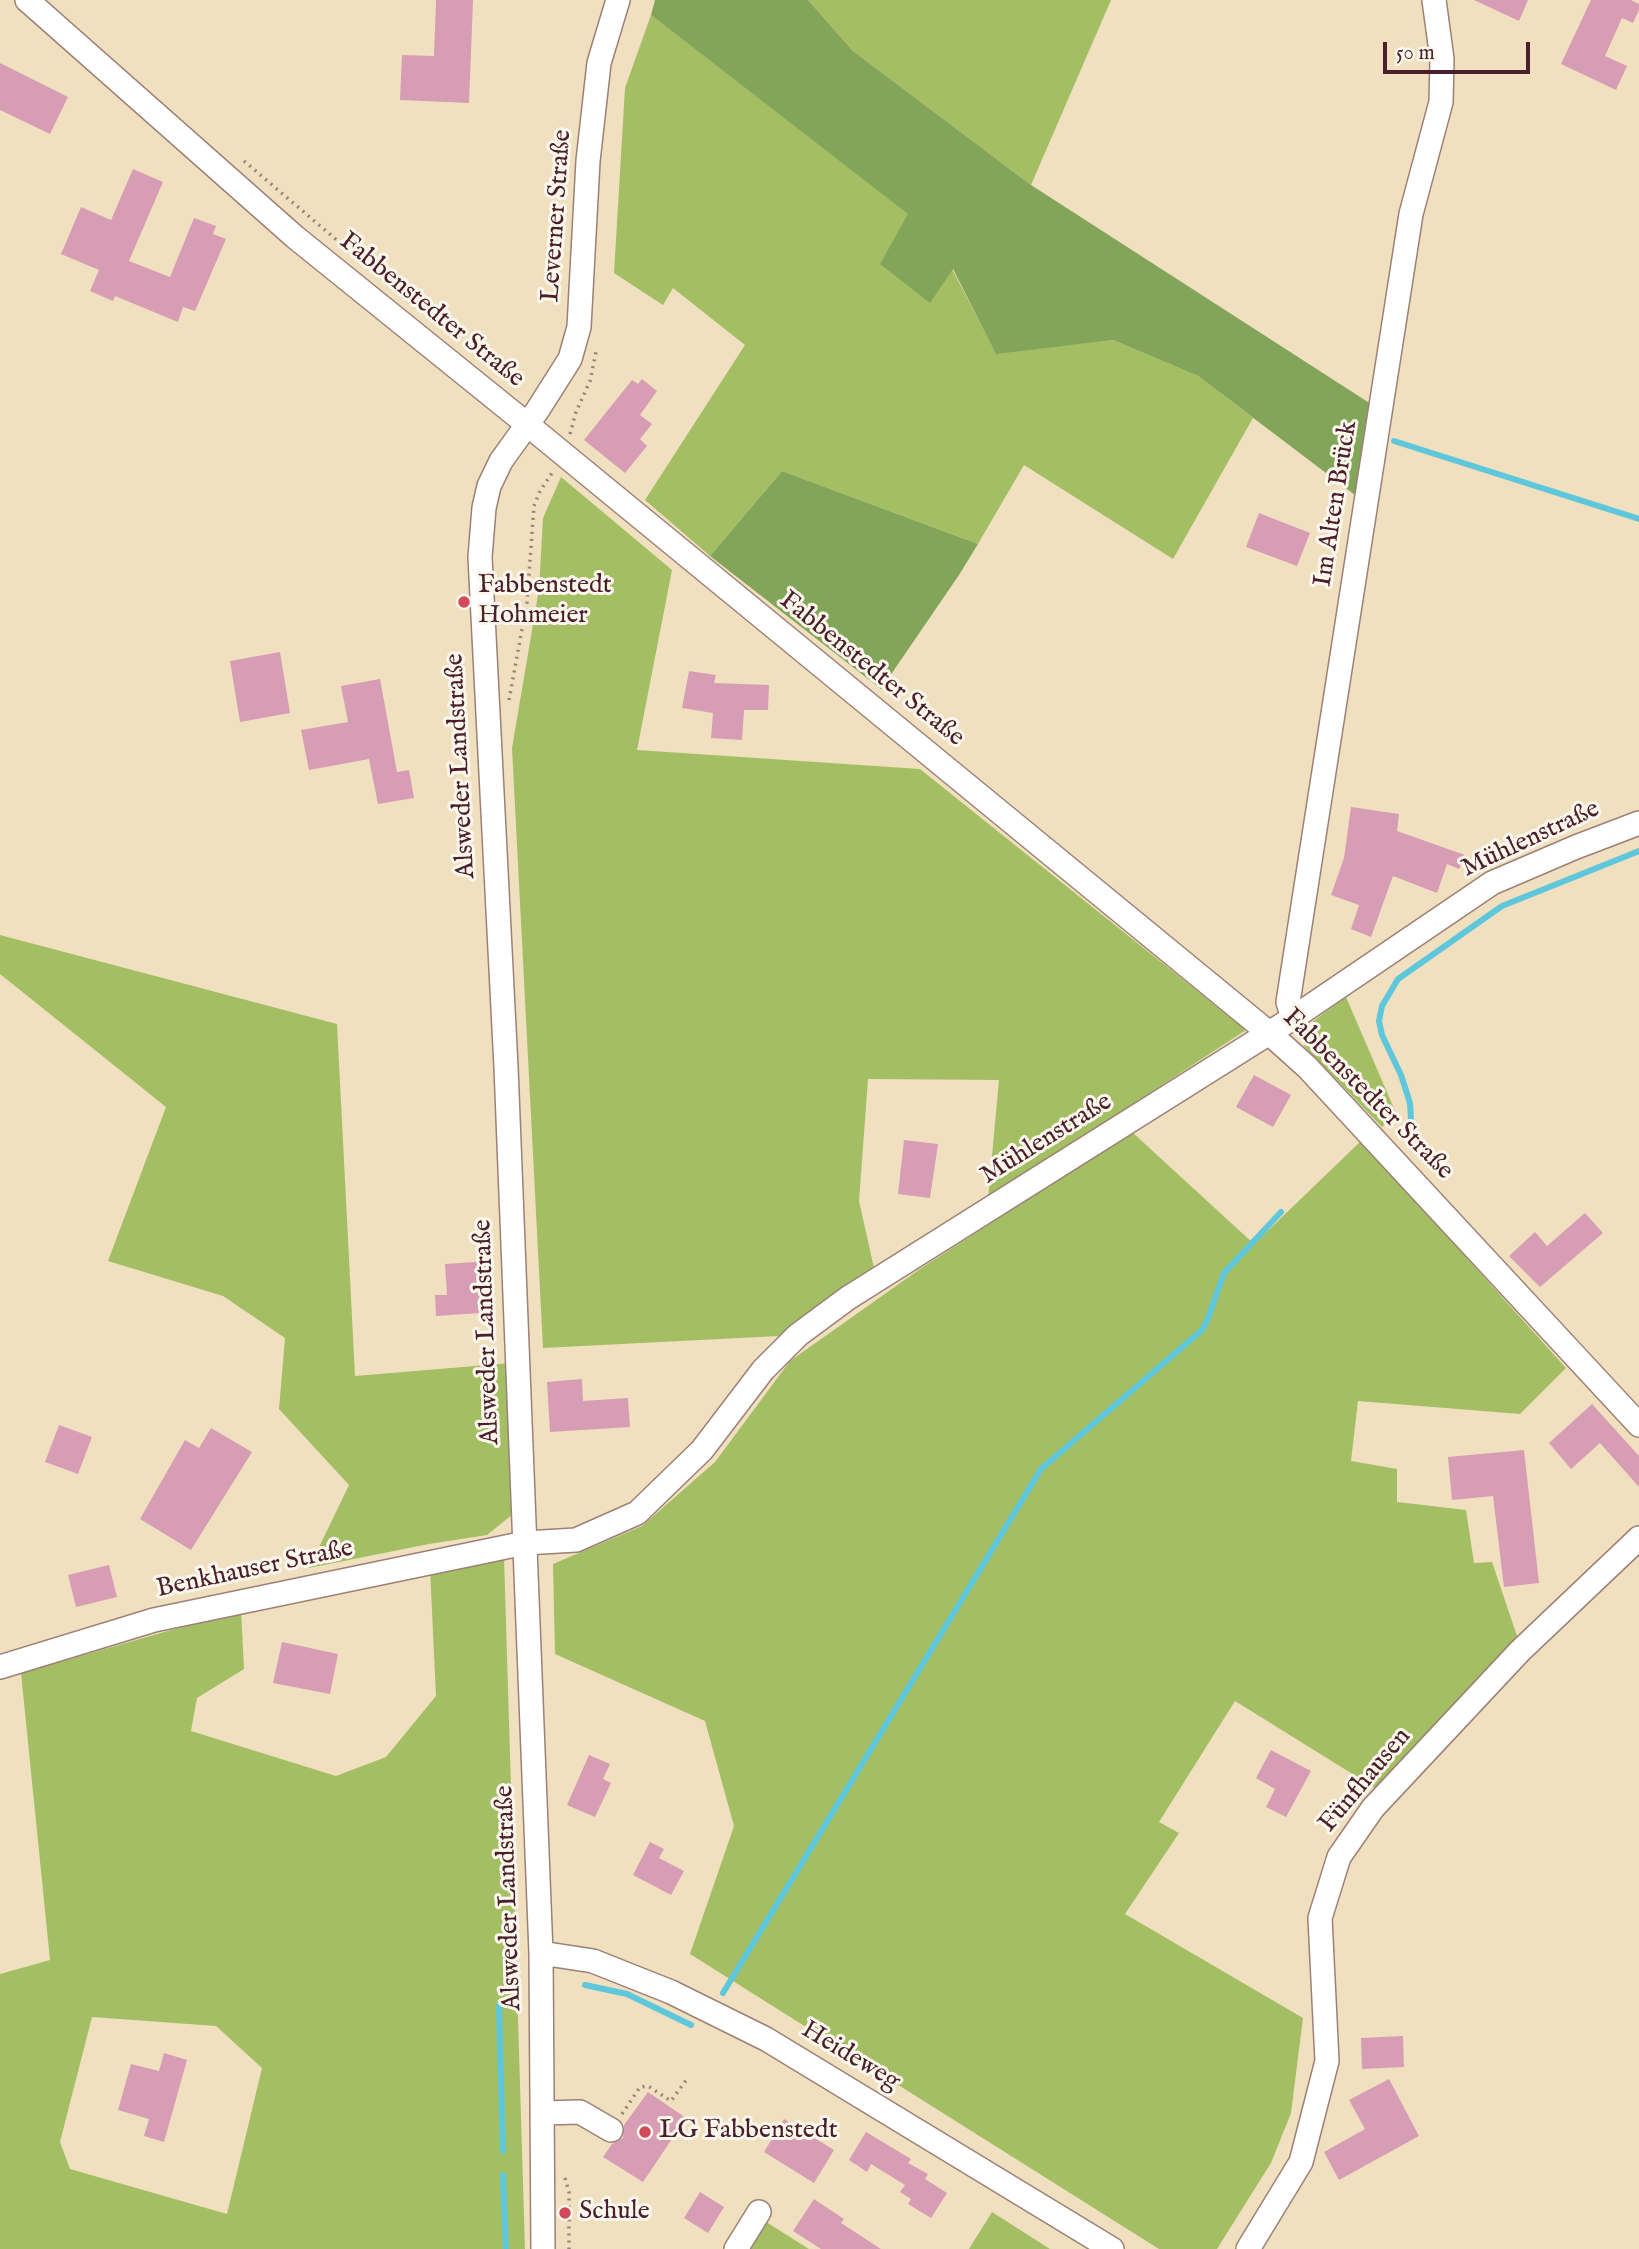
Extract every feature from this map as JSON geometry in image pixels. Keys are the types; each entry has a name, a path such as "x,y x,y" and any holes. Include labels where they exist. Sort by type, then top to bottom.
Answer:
{"street":[{"name":"Fabbenstedter Straße","path":"27,0 295,237 532,418 1269,1033 1325,1085 1639,1425"},
{"name":"Leverner Straße","path":"532,418 570,359 579,327 587,160 598,63 618,0"},
{"name":"Im Alten Brück","path":"1293,1017 1288,1002 1411,214 1441,102 1442,59 1434,0"},
{"name":"Alsweder Landstraße","path":"532,418 501,461 489,486 484,508 480,557 506,1067 541,1953 543,2249"},
{"name":"Mühlenstraße","path":"525,1543 576,1540 637,1513 702,1450 763,1370 798,1335 848,1298 1269,1033 1492,883 1639,823"},
{"name":"Fünfhausen","path":"1248,2249 1301,2162 1327,2062 1320,1918 1339,1857 1373,1808 1437,1739 1520,1651 1639,1538"},
{"name":"Benkhauser Straße","path":"0,1667 154,1620 525,1543"},
{"name":"Heideweg","path":"541,1953 593,1961 671,1992 766,2039 1112,2249"},
{"path":"542,2113 580,2112 611,2130"},
{"path":"736,2249 759,2212"}],"path":[{"path":"240,158 373,271"},
{"path":"532,418 569,440"},
{"path":"611,2130 640,2087 648,2086 671,2101 687,2078"}],"green space":[{"path":"655,0 808,0 853,51 1031,185 1371,404 1355,495 1198,376 1113,340 996,354 953,269 930,303 880,264 908,214 651,15"},
{"path":"808,0 1111,0 1031,185 853,51"},
{"path":"651,15 909,214 952,269 996,353 1113,340 1198,376 1253,418 1173,559 1024,465 978,544 782,471 710,556 645,500 745,345 673,288 663,305 614,273 625,88"},
{"path":"782,471 978,544 881,689 710,556"},
{"path":"561,477 672,570 637,750 920,769 1246,1030 988,1199 999,1080 868,1079 859,1201 874,1268 779,1336 543,1348 512,748 539,589 543,518"},
{"path":"0,935 337,1024 355,1376 511,1363 513,1514 487,1535 309,1568 349,1485 279,1409 285,1338 223,1296 108,1261 166,1107 0,974"},
{"path":"1346,997 1396,1113 1382,1127 1304,1046 1312,1022"},
{"path":"1132,1132 1254,1244 1361,1141 1566,1368 1520,1414 1358,1401 1351,1461 1397,1469 1397,1502 1466,1510 1474,1563 1492,1562 1519,1642 1375,1788 1235,1701 1159,1822 1179,1833 1125,1914 1303,2018 1291,2113 1271,2163 1217,2249 1159,2249 690,1954 734,1826 705,1721 555,1654 553,1564 642,1526 715,1462 790,1361 920,1269"},
{"path":"504,1557 525,2249 0,2249 0,1974 50,1960 21,1673 241,1610 244,1669 197,1698 191,1731 336,1776 386,1757 436,1696 430,1569","holes":["92,2017 216,2026 262,2068 227,2214 70,2169 60,2142"]},
{"path":"992,2212 1050,2249 969,2249"},
{"path":"763,2220 809,2249 744,2249"}],"building":[{"path":"436,0 473,0 469,103 400,100 402,55 434,56"},
{"path":"1474,0 1528,0 1519,21"},
{"path":"1591,0 1631,0 1639,4 1633,23 1622,18 1605,56 1627,66 1616,90 1561,64"},
{"path":"0,63 68,97 50,134 0,110"},
{"path":"133,169 163,182 129,261 170,277 194,218 216,226 213,234 226,239 195,311 183,307 178,322 115,296 113,301 90,291 99,270 61,254 81,207 111,220"},
{"path":"642,379 657,391 640,415 652,424 640,439 647,446 625,473 584,440 632,380 638,384"},
{"path":"1259,513 1310,533 1297,566 1246,547"},
{"path":"280,652 290,713 240,722 230,661"},
{"path":"689,671 716,675 714,683 769,685 768,710 744,710 742,740 711,738 713,713 682,708"},
{"path":"380,679 397,772 409,770 414,798 378,804 369,759 309,770 301,730 348,722 341,686"},
{"path":"1351,807 1399,814 1397,831 1465,855 1459,869 1447,864 1437,893 1393,876 1371,937 1351,929 1359,905 1331,895 1344,858"},
{"path":"1254,1075 1291,1095 1273,1127 1236,1107"},
{"path":"904,1140 938,1144 930,1198 898,1194"},
{"path":"1585,1213 1603,1233 1540,1287 1509,1256 1535,1232 1547,1246"},
{"path":"490,1261 494,1312 436,1316 435,1295 447,1295 445,1264"},
{"path":"582,1379 583,1401 628,1398 630,1427 550,1432 547,1382"},
{"path":"1592,1404 1639,1456 1639,1487 1600,1443 1571,1469 1549,1443"},
{"path":"59,1425 92,1437 78,1474 45,1462"},
{"path":"211,1428 252,1452 191,1550 140,1519 185,1440 199,1448"},
{"path":"1524,1450 1539,1583 1504,1587 1493,1496 1452,1500 1448,1457"},
{"path":"109,1565 117,1597 76,1607 68,1575"},
{"path":"282,1642 338,1654 330,1694 273,1683"},
{"path":"1271,1750 1311,1771 1286,1817 1266,1807 1275,1789 1256,1778"},
{"path":"589,1755 610,1764 603,1779 611,1783 595,1817 567,1805"},
{"path":"650,1842 664,1849 659,1858 684,1871 671,1895 633,1875"},
{"path":"1403,2036 1404,2067 1362,2069 1361,2038"},
{"path":"164,2053 187,2060 164,2142 144,2136 149,2119 118,2110 131,2064 159,2071"},
{"path":"1389,2079 1419,2136 1339,2180 1324,2152 1365,2129 1349,2100"},
{"path":"648,2092 686,2118 643,2182 603,2157 612,2144 623,2138 624,2125"},
{"path":"784,2119 834,2150 814,2183 764,2152"},
{"path":"866,2132 911,2159 908,2163 928,2174 925,2179 947,2193 931,2218 908,2204 911,2199 900,2192 905,2185 871,2164 867,2172 849,2160"},
{"path":"700,2192 724,2207 708,2233 684,2218"},
{"path":"814,2199 844,2219 841,2223 881,2249 821,2249 793,2231"}],"waterway":[{"path":"1394,441 1639,519"},
{"path":"1404,1135 1411,1120 1410,1103 1401,1075 1382,1035 1379,1021 1382,1006 1398,979 1502,906 1639,851"},
{"path":"723,1993 1041,1469 1202,1330 1224,1273 1281,1212"},
{"path":"585,1985 627,1994 691,2025"},
{"path":"499,2006 503,2151"},
{"path":"503,2175 506,2249"}],"place":[{"name":"Fabbenstedt Hohmeier","path":"464,602"},
{"name":"LG Fabbenstedt","path":"645,2132"},
{"name":"Schule","path":"565,2213"}]}
